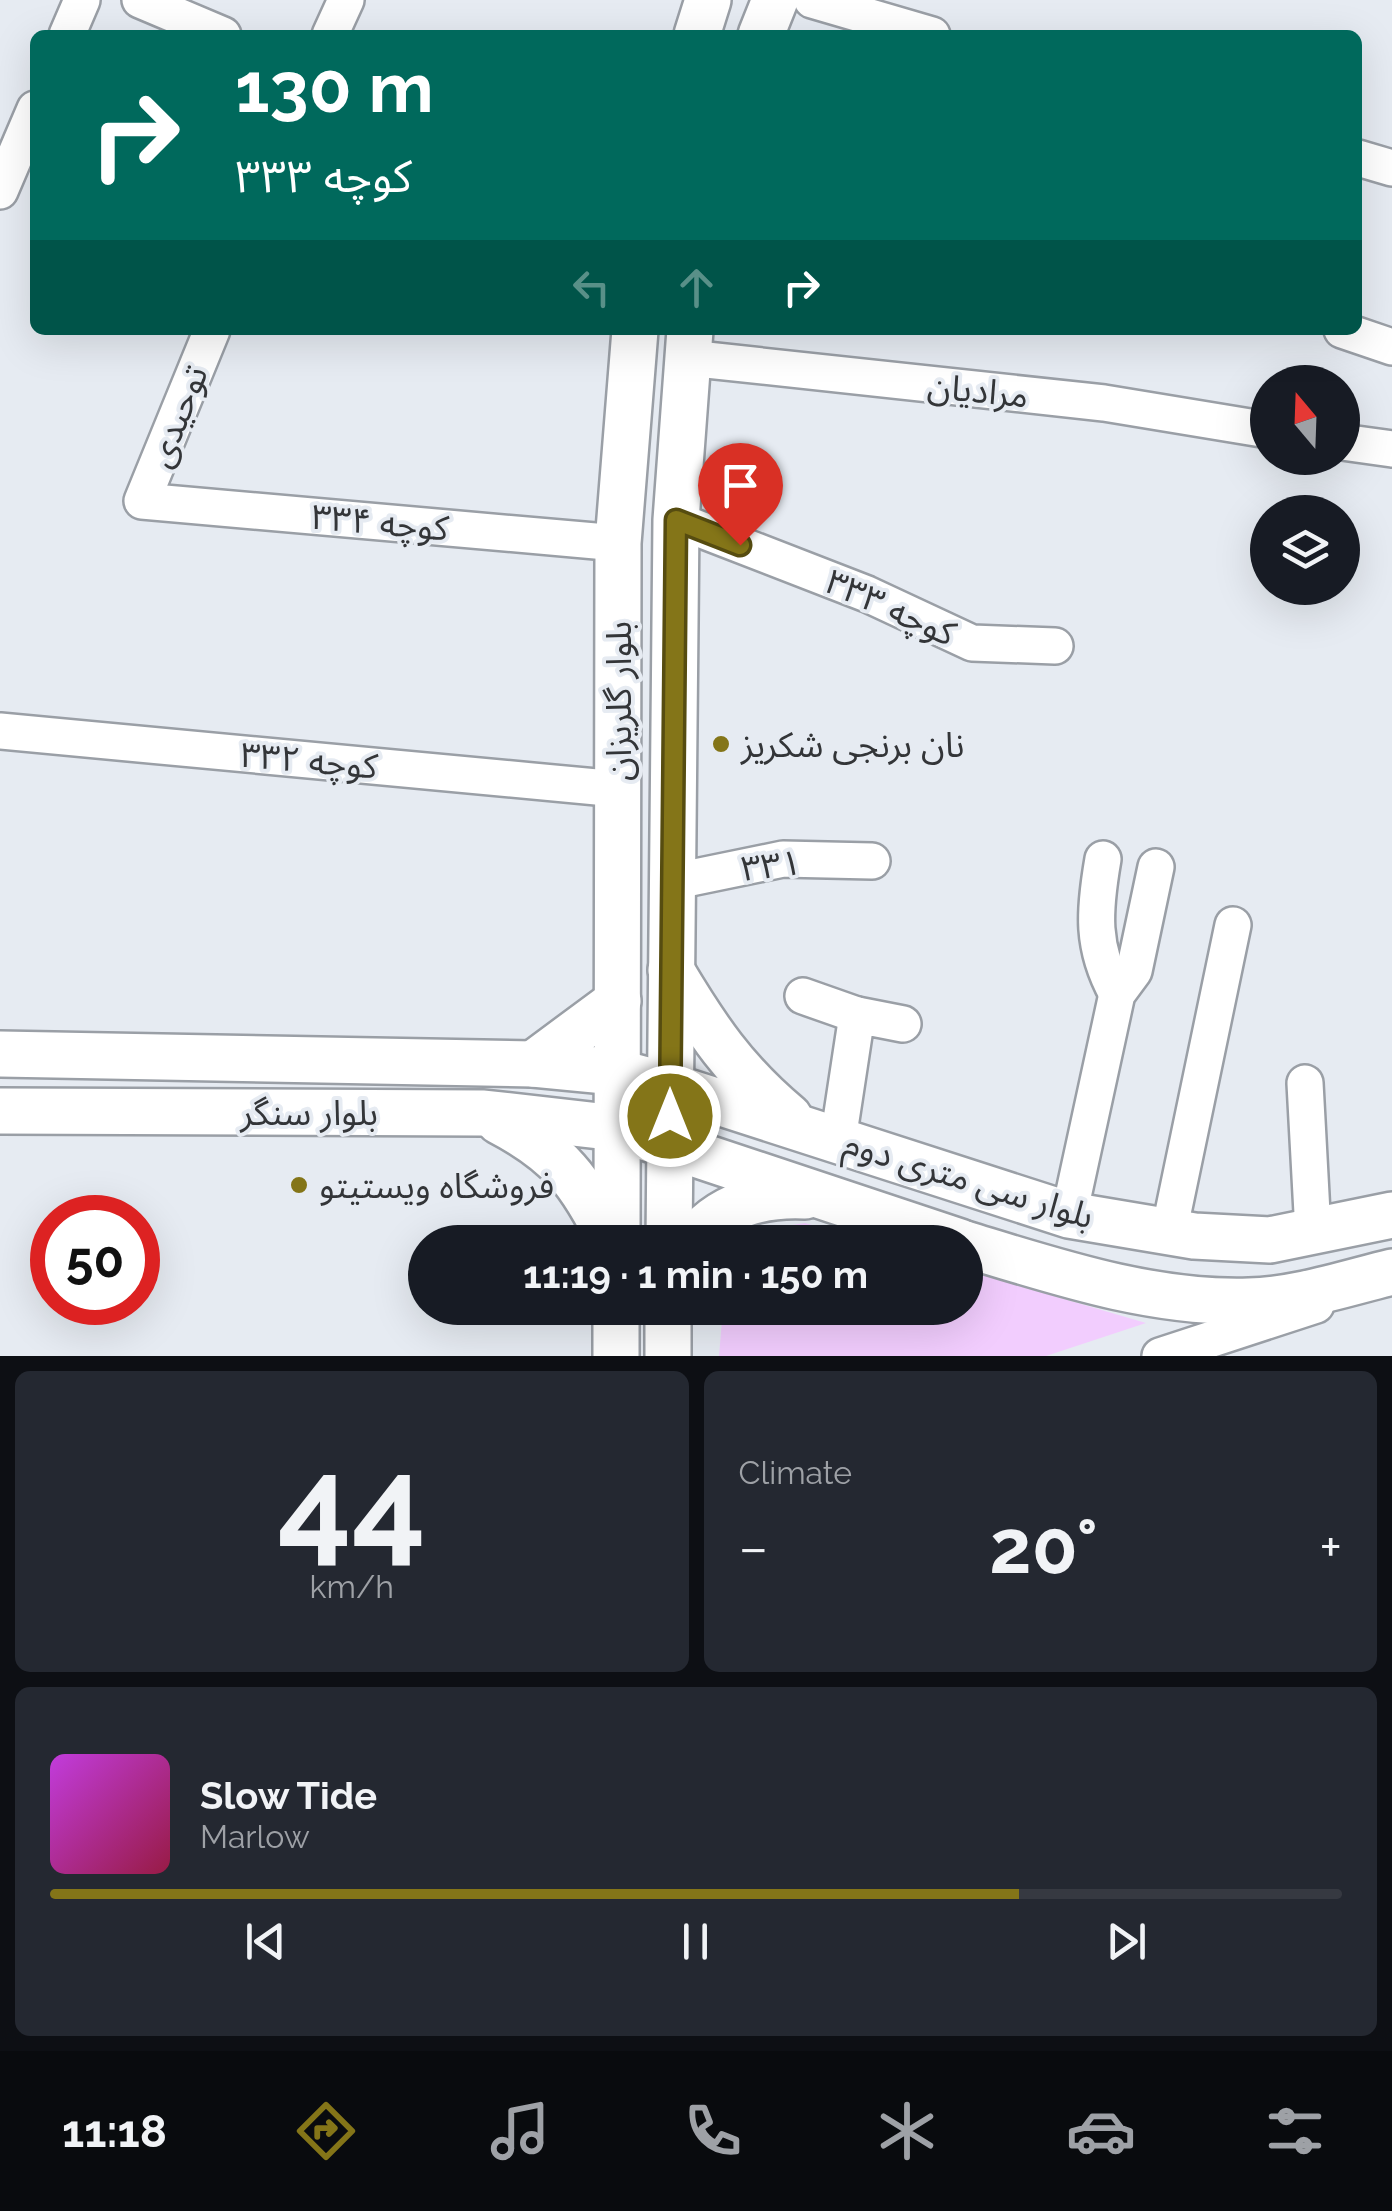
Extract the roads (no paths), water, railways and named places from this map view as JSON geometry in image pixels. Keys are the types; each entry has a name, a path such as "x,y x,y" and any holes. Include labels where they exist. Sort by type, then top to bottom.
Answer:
{"main road":[{"path":"699,30 708,0"},
{"path":"764,30 775,0"},
{"name":"بلوار گلریزان","path":"614,1225 618,543 635,335"},
{"name":"بلوار گلریزان","path":"669,1225 676,520 689,344"},
{"path":"670,968 715,1044 752,1087 820,1134"},
{"path":"534,1064 618,1001"},
{"name":"بلوار سنگر","path":"0,1054 534,1064 616,1072"},
{"name":"بلوار سی متری دوم","path":"616,1072 1070,1215 1169,1232 1270,1240 1392,1215"},
{"name":"بلوار سنگر","path":"0,1111 484,1113 617,1128"},
{"path":"484,1113 534,1140 563,1162 603,1225"},
{"name":"بلوار سی متری دوم","path":"617,1128 906,1225"},
{"path":"708,1225 736,1206 781,1195 817,1196"},
{"name":"بلوار سی متری دوم","path":"983,1249 1090,1280 1201,1300 1253,1302 1392,1272"},
{"path":"616,1325 616,1356"},
{"path":"668,1325 668,1356"}],"street":[{"path":"69,30 82,0"},
{"path":"140,0 211,30"},
{"path":"332,30 346,0"},
{"path":"812,0 915,30"},
{"path":"0,191 30,122"},
{"path":"1362,159 1392,168"},
{"name":"توحیدی","path":"142,502 210,335"},
{"path":"1356,335 1392,348"},
{"name":"مرادیان","path":"689,344 1250,427"},
{"path":"1360,445 1392,450"},
{"name":"کوچه ۳۳۴","path":"142,502 618,543"},
{"name":"کوچه ۳۳۳","path":"676,520 867,594 972,643 1056,646"},
{"name":"کوچه ۳۳۲","path":"0,731 618,789"},
{"name":"۳۳۱","path":"671,882 784,858 872,861"},
{"path":"1103,859 1093,914 1106,973 1118,994"},
{"path":"1070,1215 1118,994 1134,971 1156,868"},
{"path":"1169,1232 1233,925"},
{"path":"803,996 857,1015 902,1024"},
{"path":"820,1134 857,1015"},
{"path":"1305,1084 1313,1232"},
{"path":"1160,1356 1309,1311 1337,1286"}],"place":[{"name":"نان برنجی شکریز","path":"721,744"},
{"name":"فروشگاه ویستیتو","path":"299,1185"}]}
